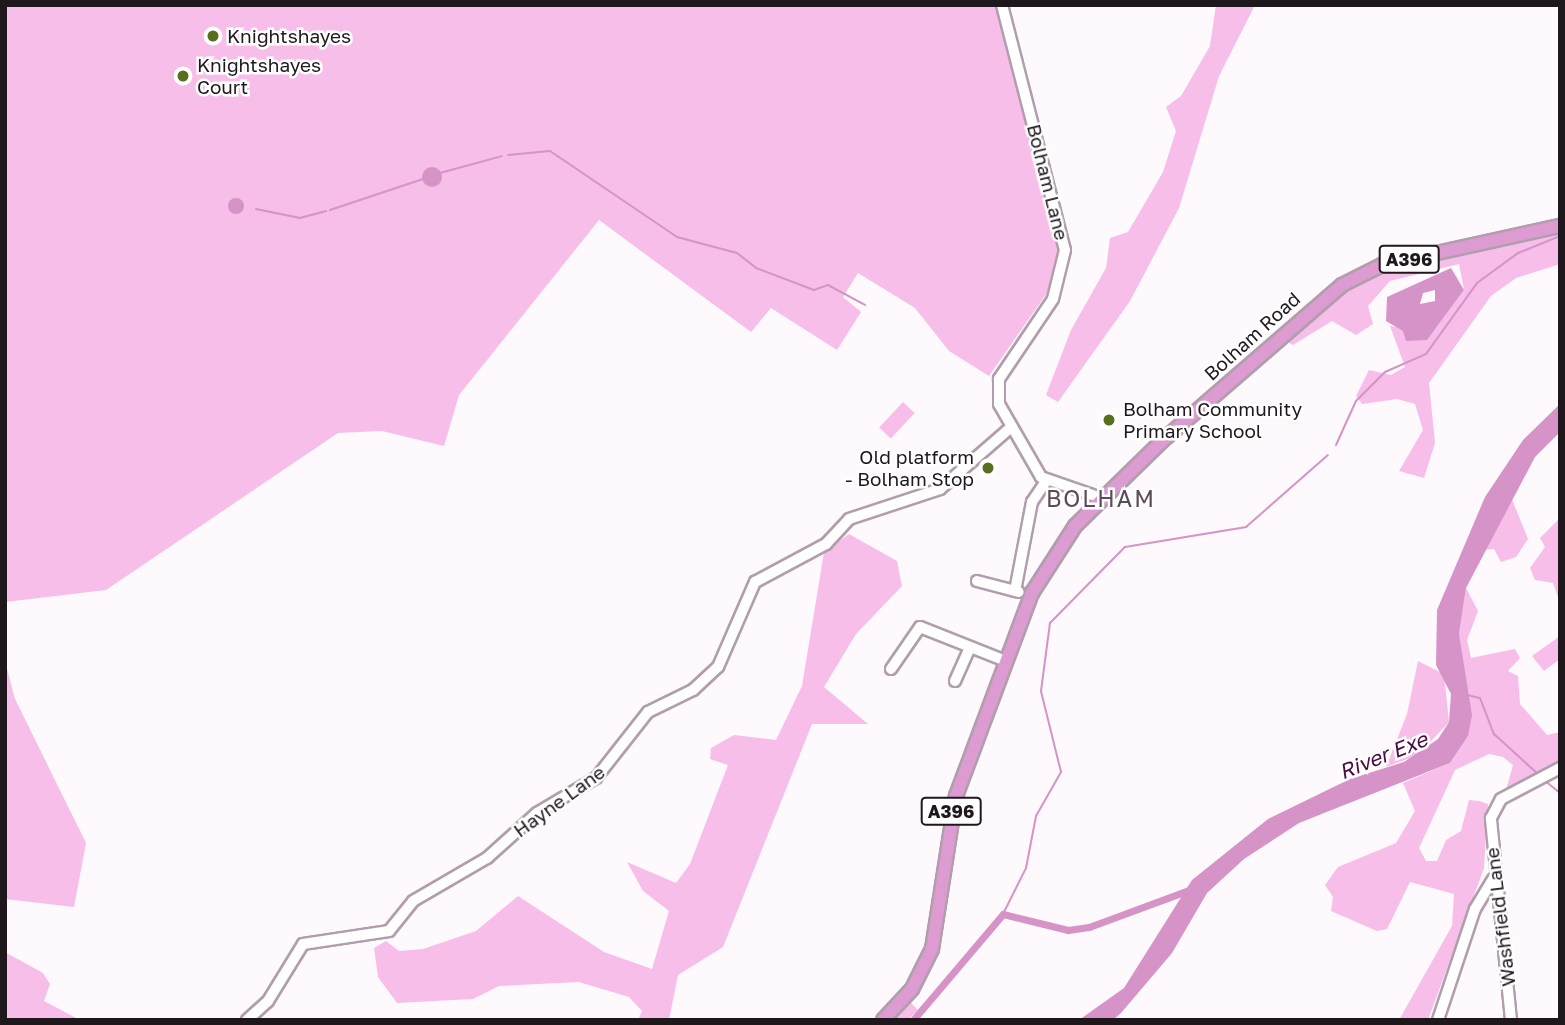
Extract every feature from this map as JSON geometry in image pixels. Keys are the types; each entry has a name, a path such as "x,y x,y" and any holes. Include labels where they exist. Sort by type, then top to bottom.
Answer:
{"main road":[{"name":"Bolham Road","path":"1006,661 1049,562 1101,498 1342,285 1382,265 1560,226"},
{"name":"A396","path":"883,1020 912,989 932,948 951,811 1006,661"}],"street":[{"name":"Bolham Lane","path":"1002,5 1065,250 1053,299 997,384 1009,429 1046,481"},
{"name":"Hayne Lane","path":"247,1020 268,1001 303,944 389,931 413,901 487,858 526,821 596,778 648,712 693,690 718,667 755,582 826,544 849,519 940,489 1009,429"},
{"path":"977,581 1018,591 1032,502 1046,481 1085,488 1101,498"},
{"path":"891,661 920,626 1006,661"},
{"path":"955,681 970,647"},
{"name":"Washfield Lane","path":"1511,1020 1493,879 1494,808 1541,777 1560,768"},
{"path":"1438,1020 1475,909 1493,879"}],"shaded area":[{"name":"Knightshayes Court","path":"5,5 999,5 1058,231 1056,280 989,376 949,351 915,308 858,273 843,297 861,312 837,350 771,308 751,332 599,220 459,395 444,446 382,431 338,433 106,590 5,602"},
{"path":"1216,5 1255,5 1219,76 1179,208 1130,301 1058,402 1046,395 1071,330 1106,268 1110,238 1128,232 1163,172 1176,131 1166,107 1181,96 1210,46"},
{"path":"432,167 439,170 442,177 439,184 432,187 425,184 422,177 425,170"},
{"path":"233,198 239,198 244,206 242,212 233,214 228,209 228,203"},
{"path":"1560,231 1560,264 1516,278 1491,296 1429,383 1435,443 1424,478 1399,471 1423,430 1415,404 1397,399 1362,404 1356,396 1369,370 1391,375 1405,367 1390,326 1432,333 1464,290 1459,264 1390,281 1368,306 1373,324 1356,335 1332,321 1293,345 1286,341 1343,289 1376,272"},
{"path":"1451,268 1464,290 1427,340 1406,341 1403,331 1386,321 1387,297","holes":["1435,290 1435,301 1420,304 1423,293"]},
{"path":"903,402 915,413 891,439 879,428"},
{"path":"1560,404 1560,432 1535,457 1466,588 1459,634 1472,715 1468,736 1450,763 1299,823 1244,859 1207,893 1172,953 1121,1013 1113,1020 1079,1020 1124,988 1192,880 1268,819 1350,779 1404,762 1438,739 1449,722 1451,694 1436,665 1437,610 1485,497 1523,440"},
{"path":"1511,497 1528,539 1516,557 1501,562 1494,549 1481,550"},
{"path":"1560,518 1560,603 1553,583 1535,580 1530,568 1545,547 1540,538"},
{"path":"849,534 897,561 902,586 856,634 824,687 868,724 812,724 723,947 678,975 669,1020 638,1020 642,1011 629,997 579,982 499,986 473,999 397,1003 378,977 374,948 386,941 399,951 423,949 476,931 518,896 604,952 652,969 669,911 643,891 627,862 676,883 690,864 728,765 710,759 711,748 734,735 776,740 802,686 824,552"},
{"path":"1466,588 1478,611 1467,640 1471,658 1515,649 1520,658 1508,671 1518,676 1520,704 1547,735 1560,732 1560,763 1506,790 1513,765 1503,757 1489,754 1455,770 1419,848 1426,861 1437,861 1446,840 1461,831 1469,800 1479,801 1488,804 1484,868 1428,1020 1399,1020 1452,926 1454,894 1410,882 1387,929 1377,931 1331,911 1333,897 1325,885 1338,867 1396,843 1415,811 1403,783 1450,763 1468,736 1459,634"},
{"path":"1560,636 1560,659 1544,671 1532,656"},
{"path":"5,661 15,699 86,843 74,907 5,899"},
{"path":"1418,661 1444,674 1449,722 1418,755 1386,767 1407,714"},
{"path":"5,952 43,973 50,984 44,1001 80,1020 5,1020"},
{"path":"909,1001 918,1010 908,1020 893,1020"}],"waterway":[{"path":"508,155 550,151 677,237 737,253 756,268 814,290 828,285 865,305"},
{"path":"440,173 502,156"},
{"path":"330,210 423,179"},
{"path":"256,209 300,218 326,211"},
{"path":"1336,445 1356,401 1385,372 1426,354 1477,283 1518,253 1560,236"},
{"path":"1003,914 1026,868 1036,816 1061,772 1041,691 1050,623 1125,547 1246,527 1328,455"},
{"path":"1467,695 1480,698 1494,734 1538,774"},
{"path":"1544,780 1560,793"},
{"path":"913,1020 1003,914 1068,930 1089,927 1197,887"}],"place":[{"name":"Knightshayes","path":"213,36"},
{"name":"Knightshayes Court","path":"183,76"},
{"name":"Bolham Community Primary School","path":"1109,420"},
{"name":"Old platform - Bolham Stop","path":"988,468"}],"district":[{"name":"BOLHAM","path":"1101,498"}],"water label":[{"name":"River Exe","path":"1383,755"}]}
